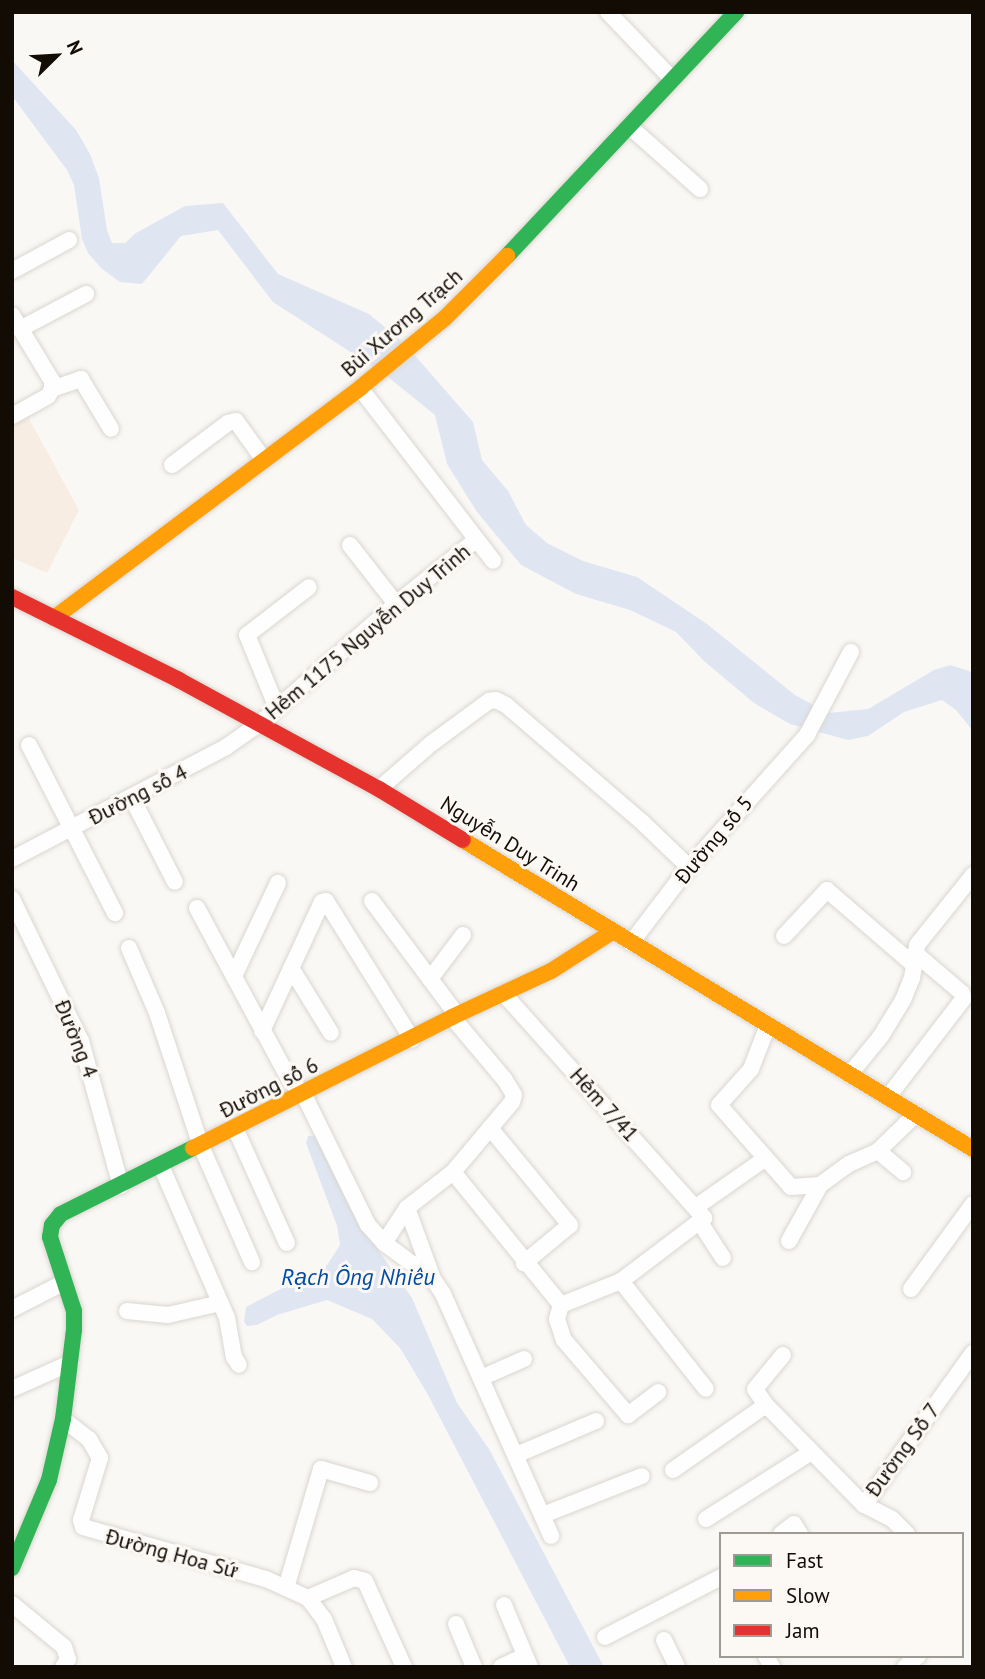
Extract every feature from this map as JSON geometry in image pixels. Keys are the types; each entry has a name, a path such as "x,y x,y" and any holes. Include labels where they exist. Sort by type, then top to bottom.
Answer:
{"street":[{"path":"608,12 672,79"},
{"name":"Bùi Xương Trạch","path":"54,618 366,383 476,289 736,12"},
{"path":"629,126 700,189"},
{"path":"12,271 69,240"},
{"path":"12,416 48,396 52,389 52,381 16,322 86,294"},
{"path":"52,389 81,379 111,429"},
{"path":"366,383 493,561"},
{"path":"172,465 228,423 236,421 264,460"},
{"name":"Hẻm 1175 Nguyễn Duy Trinh","path":"260,724 396,604 476,540"},
{"path":"350,545 396,604"},
{"path":"277,708 247,635 309,587"},
{"name":"Nguyễn Duy Trinh","path":"12,597 260,724 379,789 973,1149"},
{"name":"Đường số 5","path":"631,943 689,867 804,738 851,652"},
{"path":"379,789 432,743 489,701 496,700 506,705 642,822 689,867"},
{"name":"Đường số 4","path":"12,859 212,756 260,724"},
{"path":"29,744 115,913"},
{"path":"132,798 175,882"},
{"path":"850,1074 903,1000 917,945 973,875"},
{"path":"233,976 278,883"},
{"path":"784,936 827,890 915,960 962,993 964,998 888,1097"},
{"name":"Đường 4","path":"12,900 81,1041 121,1186"},
{"path":"372,901 514,1095 512,1102 453,1172 407,1208 384,1243"},
{"path":"262,1031 323,902 330,902 412,1039"},
{"path":"197,908 290,1081 303,1093 368,1225 384,1243 433,1279"},
{"name":"Đường số 6","path":"65,1282 50,1237 52,1225 61,1214 201,1146 454,1016 551,971 612,932"},
{"path":"430,979 463,935"},
{"path":"129,948 157,1013 201,1146 253,1262"},
{"path":"291,968 331,1033"},
{"name":"Hẻm 7/41","path":"503,993 700,1215 723,1258"},
{"path":"768,1025 751,1069 719,1105 792,1187 820,1185"},
{"path":"789,1241 820,1185 849,1164 878,1151 916,1114"},
{"path":"235,1128 287,1243"},
{"path":"490,1128 570,1225 524,1263"},
{"path":"878,1151 903,1172"},
{"path":"561,1305 621,1281 766,1158"},
{"path":"161,1166 221,1303 239,1365"},
{"path":"453,1172 524,1263 561,1305"},
{"path":"911,1289 973,1204"},
{"path":"407,1208 433,1279 481,1378 551,1536"},
{"path":"621,1281 706,1389"},
{"path":"12,1309 65,1282 74,1311 63,1419 49,1480 12,1568"},
{"path":"127,1311 168,1315 221,1303"},
{"path":"561,1305 557,1319 565,1340 628,1415 658,1392"},
{"name":"Đường Số 7","path":"905,1532 892,1519 864,1505 973,1353"},
{"path":"783,1356 755,1389 810,1453 864,1505"},
{"path":"481,1378 524,1359"},
{"path":"12,1389 70,1363"},
{"path":"673,1470 766,1405"},
{"name":"Đường Hoa Sứ","path":"63,1419 89,1439 100,1458 81,1520 83,1527 265,1579 308,1598"},
{"path":"516,1455 596,1421"},
{"path":"706,1519 810,1453"},
{"path":"286,1588 321,1469 370,1483"},
{"path":"543,1515 642,1476"},
{"path":"344,1667 324,1619 308,1598 354,1578 365,1581 404,1667"},
{"path":"605,1637 719,1580"},
{"path":"12,1604 64,1647 68,1659 63,1667"},
{"path":"501,1667 528,1661 504,1605"},
{"path":"456,1624 474,1667"},
{"path":"664,1640 677,1667"}],"shaded area":[{"path":"22,406 79,510 47,573 12,558 12,411"}],"water":[{"path":"12,60 76,130 90,154 99,178 107,230 112,243 125,243 136,233 185,206 223,203 278,274 369,314 404,343 473,422 482,460 508,491 526,525 547,543 583,561 637,577 707,624 795,695 828,713 868,709 934,670 950,665 969,671 973,674 973,731 956,710 942,700 904,712 868,736 848,740 790,724 754,703 704,661 676,632 630,610 576,594 521,565 477,512 447,464 435,415 383,373 273,302 218,230 181,236 142,284 120,282 102,269 88,253 82,239 74,185 67,170 12,96"},
{"name":"Rạch Ông Nhiêu","path":"319,1135 372,1241 412,1298 457,1403 489,1449 604,1667 570,1667 427,1393 400,1348 372,1319 327,1300 277,1315 257,1325 247,1326 244,1322 246,1307 327,1265 340,1245 337,1226 306,1143 308,1136"}],"traffic: fast":[{"path":"507,256 736,12"},
{"path":"12,1568 49,1480 63,1419 74,1330 74,1311 50,1237 52,1225 61,1214 193,1148"}],"traffic: slow":[{"path":"54,618 360,388 445,318 507,256"},
{"path":"463,840 973,1149"},
{"path":"193,1148 452,1017 551,971 612,932"}],"traffic: jam":[{"path":"12,597 179,680 379,789 463,840"}]}
